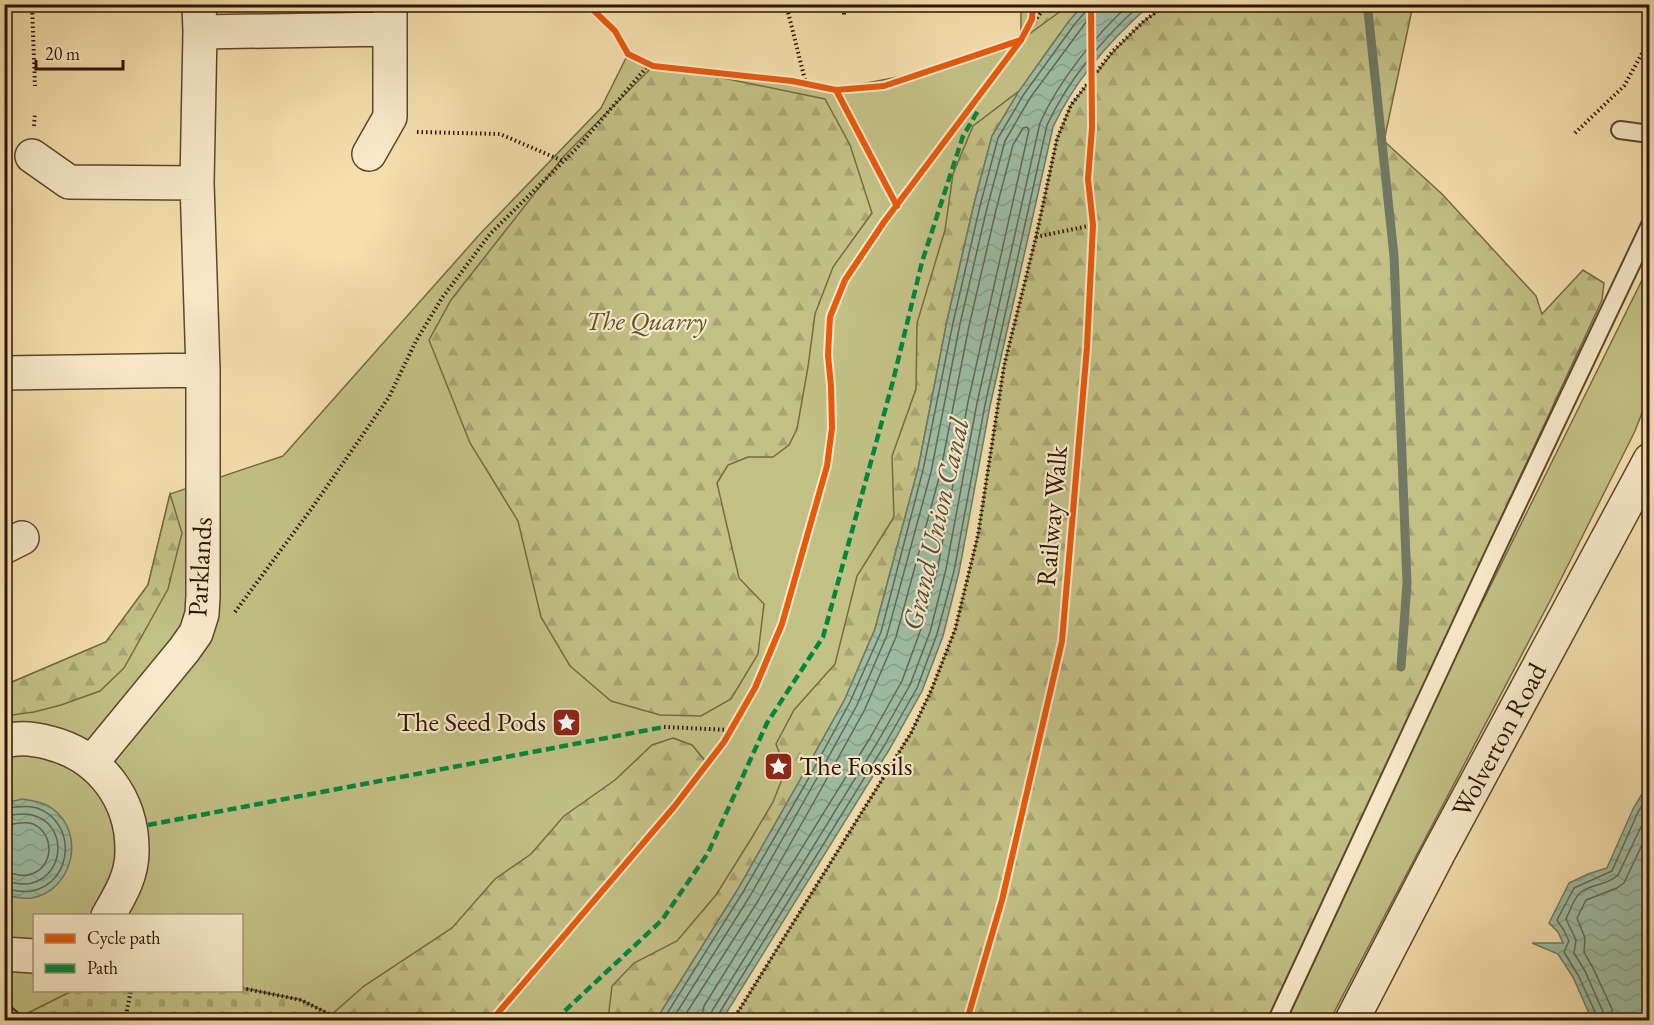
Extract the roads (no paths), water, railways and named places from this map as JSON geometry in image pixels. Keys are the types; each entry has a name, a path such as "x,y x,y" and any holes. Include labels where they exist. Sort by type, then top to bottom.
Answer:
{"street":[{"name":"Parklands","path":"92,762 184,651 196,633 202,614 203,370 197,183 200,18 390,17 390,117 376,142"},
{"path":"32,156 69,182 197,183"},
{"path":"4,373 203,370"},
{"name":"Wolverton Road","path":"1352,1020 1438,854 1650,460"},
{"path":"4,741 38,740 66,747 92,762 115,788 129,819 132,853 126,886 109,914"},
{"path":"4,954 33,956"}],"lane":[{"path":"1620,130 1650,134"},
{"path":"1277,1020 1650,225"}],"water":[{"name":"Grand Union Canal","path":"1083,5 1150,5 1095,61 1072,93 1053,127 990,406 959,572 943,636 922,691 889,750 722,1020 656,1020 738,889 800,780 845,699 875,629 918,469 947,321 992,136 1019,91"},
{"path":"1649,782 1649,1020 1592,1020 1573,977 1558,954 1532,943 1563,943 1558,932 1549,923 1569,883 1607,868 1633,809"},
{"path":"22,799 42,803 53,809 63,820 72,846 65,873 57,884 46,893 32,898 5,894 5,803"}],"waterway":[{"path":"1368,11 1394,256 1407,583 1401,667"}],"place":[{"name":"The Seed Pods","path":"567,722"},
{"name":"The Fossils","path":"778,766"}],"park label":[{"name":"The Quarry","path":"646,321"}]}
